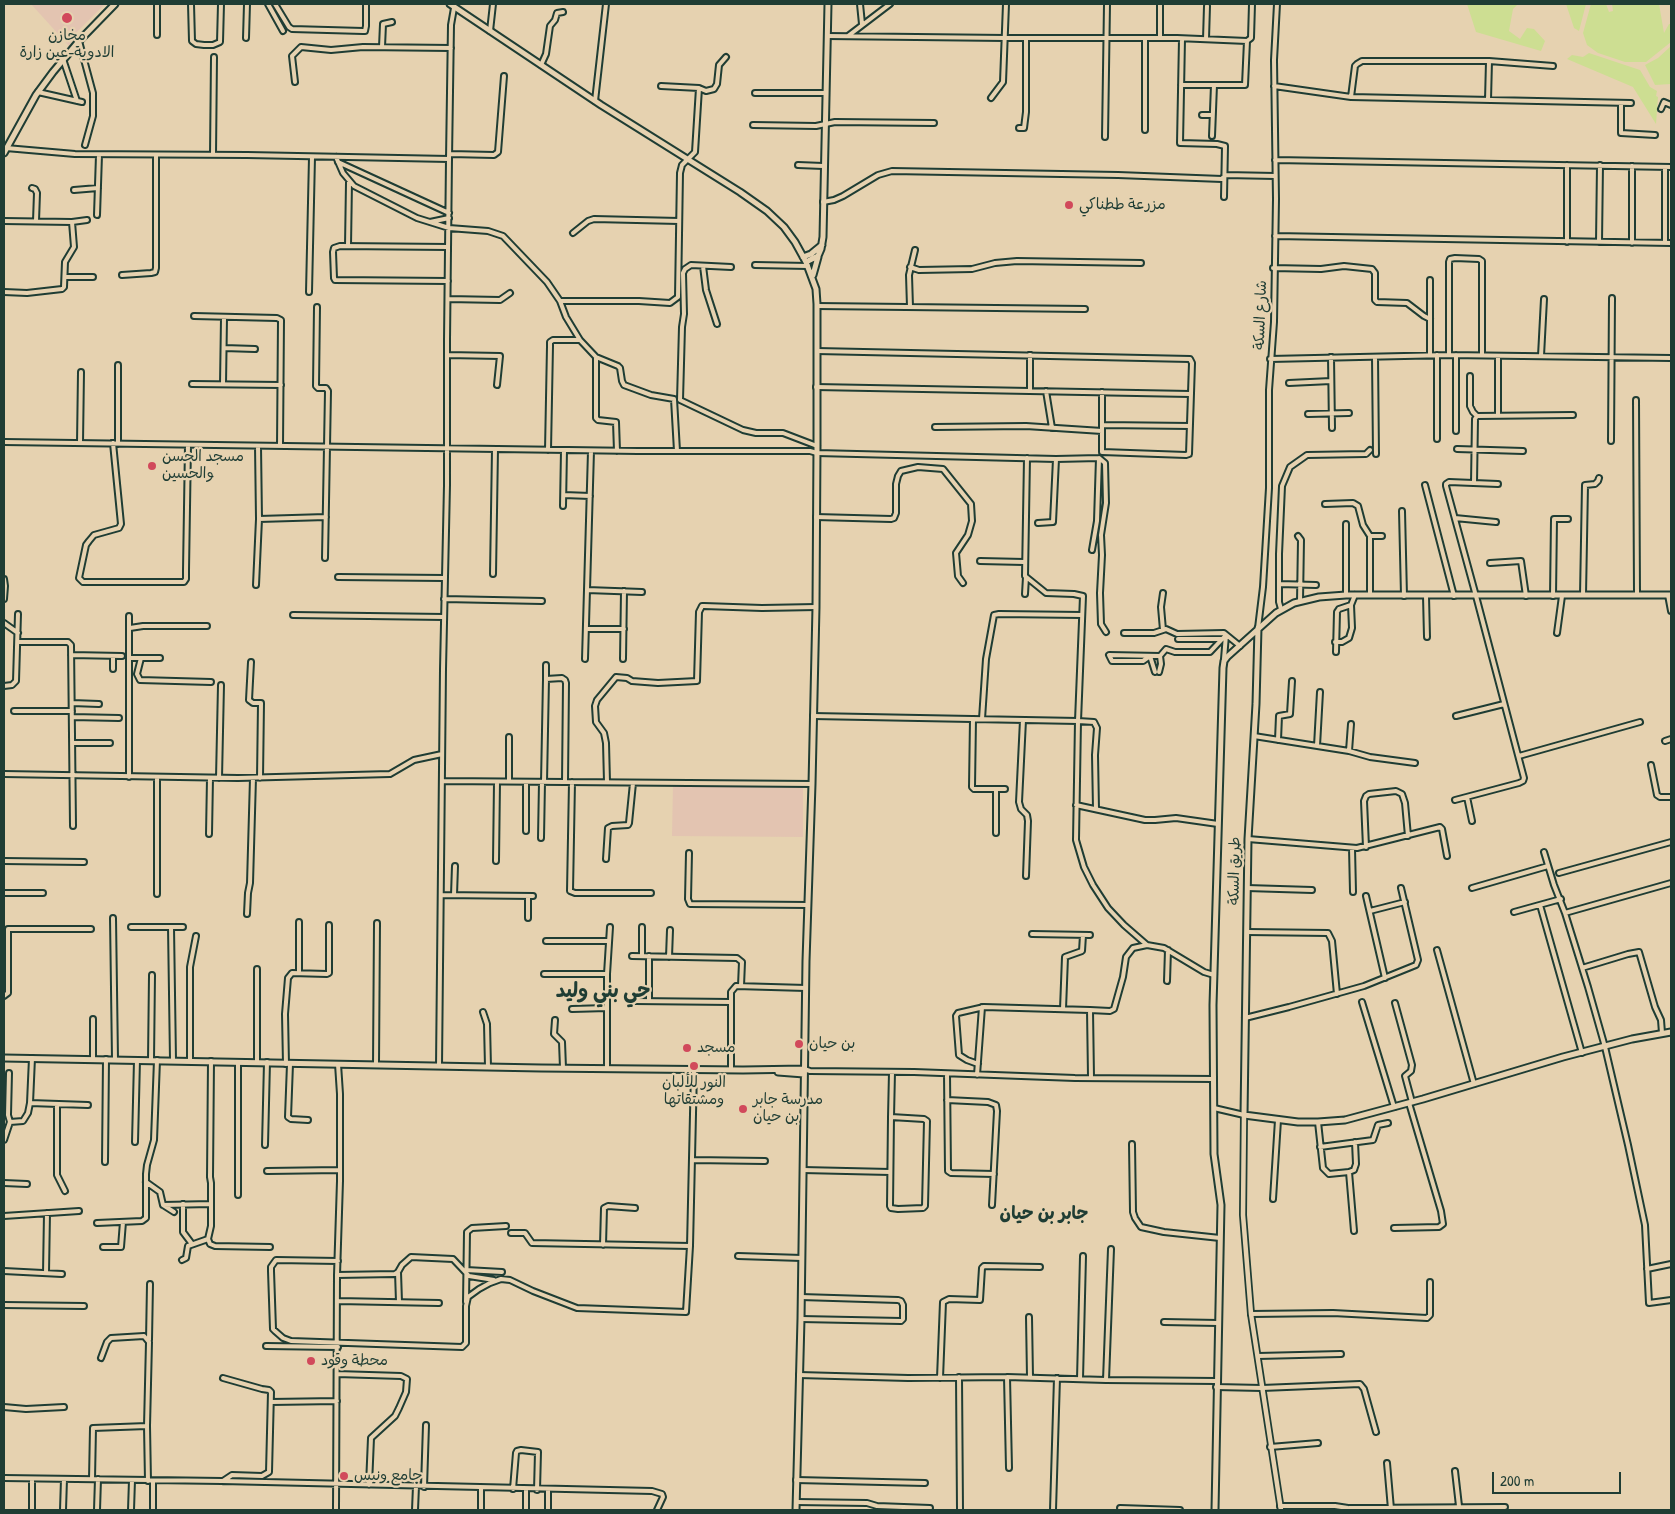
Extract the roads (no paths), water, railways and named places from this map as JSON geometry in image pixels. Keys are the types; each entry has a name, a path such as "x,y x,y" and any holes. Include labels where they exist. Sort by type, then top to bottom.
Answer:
{"main road":[{"path":"5,151 38,92 63,59 115,4"},
{"path":"812,278 814,266 822,245 828,4"},
{"path":"452,6 595,101 755,202 777,220 790,235 806,262 812,278 817,306 816,607 804,1059 806,1071 804,1080 796,1510"},
{"path":"806,262 822,245"},
{"path":"806,262 818,256"},
{"path":"1215,1510 1221,1198 1214,1154 1214,975 1224,661 1258,628 1281,610 1300,601 1325,596 1670,595"},
{"name":"طريق السكة","path":"1244,1114 1248,839 1258,628"},
{"path":"1244,1114 1278,1120 1318,1122 1344,1120 1632,1039 1671,1032"},
{"path":"4,1058 806,1071"},
{"path":"791,1071 804,1059"},
{"path":"791,1071 804,1080"}],"street":[{"path":"157,4 157,34"},
{"path":"191,4 192,41 196,44 204,45 214,45 220,42 221,4"},
{"path":"246,38 247,4"},
{"path":"268,4 283,31"},
{"path":"274,4 292,29 363,31 365,31 366,26 366,4"},
{"path":"490,32 493,4"},
{"path":"595,101 606,4"},
{"path":"860,4 862,24"},
{"path":"848,36 890,4"},
{"path":"991,98 1003,82 1006,4"},
{"path":"1105,137 1107,4"},
{"path":"1160,4 1160,38"},
{"path":"1181,85 1245,85 1247,41 1251,38 1252,4"},
{"name":"شارع السكة","path":"1258,628 1263,587 1269,488 1270,359 1274,322 1273,268 1275,236 1273,176 1275,160 1274,86 1277,4"},
{"path":"439,1066 452,6"},
{"path":"1206,39 1208,6"},
{"path":"541,65 546,54 550,26 555,20 557,13 563,12"},
{"path":"382,47 383,24 392,22"},
{"path":"827,36 1182,38 1247,41"},
{"path":"1019,128 1024,128 1026,112 1026,38"},
{"path":"1145,38 1145,130"},
{"path":"1182,38 1180,143 1225,146 1224,197"},
{"path":"79,41 93,93 92,116 85,145"},
{"path":"295,82 292,56 301,47 331,50 382,47 452,48"},
{"path":"213,155 214,57"},
{"path":"661,86 699,88 706,91 714,89 717,84 719,65 726,57"},
{"path":"38,92 79,101 63,59"},
{"path":"1351,97 1355,66 1359,62 1419,60 1489,61 1553,66"},
{"path":"1488,100 1489,61"},
{"path":"5,151 156,156 312,157 337,160 494,155 498,152 504,76"},
{"path":"1212,136 1214,85"},
{"path":"1274,86 1351,97 1631,103"},
{"path":"560,302 639,301 672,303 679,296 680,174 682,166 695,152 699,88"},
{"path":"755,93 825,93"},
{"path":"1621,102 1621,133 1655,135"},
{"path":"1661,109 1664,102 1671,105"},
{"path":"1202,115 1212,115"},
{"path":"753,125 811,126 835,122 934,123"},
{"path":"97,215 99,154"},
{"path":"122,275 155,272 156,156"},
{"path":"309,292 312,157"},
{"path":"337,160 349,182 360,191 430,222 449,228 488,231 503,236 547,282 580,340 596,357 620,368 624,385 650,394 674,399 677,451"},
{"path":"337,160 449,213"},
{"path":"1275,160 1671,167"},
{"path":"798,164 823,166"},
{"path":"1566,242 1567,165"},
{"path":"1599,242 1600,165"},
{"path":"1632,166 1632,243"},
{"path":"1665,167 1665,243"},
{"path":"823,202 843,196 878,176 892,171 1222,179 1225,175 1273,176"},
{"path":"348,246 349,182"},
{"path":"32,188 37,193 36,221"},
{"path":"74,190 98,188"},
{"path":"430,222 449,218"},
{"path":"573,233 588,221 594,219 679,221"},
{"path":"4,221 72,222 88,220"},
{"path":"4,292 60,291 64,287 65,262 74,247 72,222"},
{"path":"1275,236 1671,243"},
{"path":"448,247 348,246 334,248 335,280 448,281"},
{"path":"910,307 909,275 915,250"},
{"path":"1448,355 1449,262 1450,259 1455,258 1479,259 1482,261 1482,355"},
{"path":"910,267 927,270 972,269 995,263 1016,261 1141,263"},
{"path":"755,266 806,262"},
{"path":"731,267 690,265 682,273 684,314 680,400 743,430 756,433 783,433 817,446"},
{"path":"703,266 706,290 717,324"},
{"path":"1273,268 1321,270 1344,266 1372,269 1375,273 1375,300 1377,302 1407,303 1430,319"},
{"path":"65,277 93,278"},
{"path":"1430,280 1430,355"},
{"path":"448,300 500,300 510,293"},
{"path":"1611,441 1612,298"},
{"path":"1541,356 1544,299"},
{"path":"817,306 1085,309"},
{"path":"317,307 316,386 318,388 326,388 328,391 325,558"},
{"path":"194,316 280,319 282,322 280,446"},
{"path":"223,384 224,318"},
{"path":"548,450 550,342 553,340 580,340"},
{"path":"224,348 256,349"},
{"path":"817,350 1190,359 1192,363 1190,453 1186,455 1103,452 1101,450 1102,392"},
{"path":"447,354 500,356 497,385"},
{"path":"1030,355 1030,391"},
{"path":"1270,359 1375,358 1430,355 1671,358"},
{"path":"1437,439 1438,355"},
{"path":"1456,355 1456,431"},
{"path":"1498,356 1498,415"},
{"path":"596,357 596,418 598,420 616,422 616,451"},
{"path":"1331,358 1332,428"},
{"path":"1375,358 1376,454"},
{"path":"118,364 115,444 121,524 119,528 94,536 89,541 86,546 79,578 83,582 184,582 186,579 188,445"},
{"path":"80,443 81,372"},
{"path":"1470,376 1470,406 1477,416 1574,415"},
{"path":"1289,383 1331,381"},
{"path":"192,384 281,385"},
{"path":"816,387 1190,394"},
{"path":"1046,391 1052,428"},
{"path":"1636,400 1637,595"},
{"path":"1308,414 1349,412"},
{"path":"1474,483 1475,419 1477,416"},
{"path":"935,427 998,425 1102,431"},
{"path":"1102,425 1190,426"},
{"path":"4,442 327,448 447,447 591,451 810,451 817,453 1056,459 1100,458 1105,463 1106,503 1102,530 1101,624 1106,632"},
{"path":"256,585 259,519 258,446"},
{"path":"493,574 495,449"},
{"path":"1457,449 1523,450"},
{"path":"564,450 564,506"},
{"path":"1281,610 1279,584 1282,486 1290,467 1309,454 1366,454 1370,450"},
{"path":"585,660 591,451"},
{"path":"1025,594 1027,458"},
{"path":"1092,550 1096,529 1100,458"},
{"path":"1038,523 1053,522 1056,459"},
{"path":"816,517 891,519 896,516 896,484 901,471 918,467 943,469 971,504 972,521 968,535 956,553 958,576 963,583"},
{"path":"1583,595 1585,485 1595,484 1599,478"},
{"path":"1455,800 1523,781 1523,774 1446,484 1449,482 1498,484"},
{"path":"1424,485 1454,596"},
{"path":"564,495 590,496"},
{"path":"1098,497 1105,498"},
{"path":"1325,504 1356,503 1358,506 1363,525 1370,536 1370,595"},
{"path":"1402,511 1404,596"},
{"path":"259,519 326,517"},
{"path":"1455,518 1496,522"},
{"path":"1553,596 1554,519 1568,519"},
{"path":"1346,524 1346,595"},
{"path":"1096,529 1102,530"},
{"path":"1298,536 1301,540 1300,601"},
{"path":"1370,536 1382,536"},
{"path":"980,561 1024,562"},
{"path":"1490,563 1520,561 1526,596"},
{"path":"338,577 444,578"},
{"path":"1026,577 1046,593 1083,596 1076,840 1084,867 1108,908 1124,926 1148,945 1168,950 1195,968 1214,975"},
{"path":"4,578 6,586 4,599"},
{"path":"1279,584 1316,585"},
{"path":"587,590 642,592"},
{"path":"623,659 624,591"},
{"path":"1163,630 1161,607 1164,593"},
{"path":"1335,642 1342,642 1349,638 1352,628 1351,604 1355,595"},
{"path":"1670,595 1671,611"},
{"path":"1426,596 1426,637"},
{"path":"1557,633 1562,596"},
{"path":"444,600 542,601"},
{"path":"1336,652 1335,642 1339,608 1351,604"},
{"path":"606,782 606,743 604,734 596,722 596,700 616,678 622,677 632,681 650,683 696,682 698,678 700,608 704,606 816,607"},
{"path":"4,686 12,685 16,681 18,614"},
{"path":"293,615 444,617"},
{"path":"982,719 986,659 994,615 1082,615"},
{"path":"129,616 129,777"},
{"path":"4,623 18,634"},
{"path":"130,628 143,626 207,626"},
{"path":"586,629 624,628"},
{"path":"1124,633 1154,633 1170,630 1177,634 1224,634 1240,646"},
{"path":"1150,656 1143,661 1112,661 1109,655 1160,656 1166,650 1175,652 1210,652 1220,639 1226,635"},
{"path":"1224,661 1226,635"},
{"path":"1178,639 1220,639"},
{"path":"18,642 68,642 71,645 73,826"},
{"path":"1121,661 1123,654"},
{"path":"71,655 122,656"},
{"path":"113,656 113,670"},
{"path":"1150,656 1157,672 1161,664 1160,656"},
{"path":"128,658 160,658"},
{"path":"140,658 137,674 140,680 211,682"},
{"path":"251,662 249,700 253,703 262,703 260,778"},
{"path":"542,838 546,665"},
{"path":"546,679 562,678 566,683 565,782"},
{"path":"1278,740 1279,716 1290,714 1292,681"},
{"path":"219,778 221,685"},
{"path":"1317,746 1320,692"},
{"path":"72,703 100,704"},
{"path":"1456,716 1504,704"},
{"path":"14,711 72,711"},
{"path":"813,716 1094,722 1097,728 1095,756 1096,810"},
{"path":"72,717 119,718"},
{"path":"972,718 972,787 974,789 1006,789"},
{"path":"1023,720 1019,802 1028,821 1026,876"},
{"path":"1518,756 1640,722"},
{"path":"1349,751 1351,724"},
{"path":"1254,736 1349,751 1370,757 1416,763"},
{"path":"509,737 509,782"},
{"path":"1665,741 1671,739"},
{"path":"73,743 110,743"},
{"path":"4,774 260,778 390,774 414,760 442,754"},
{"path":"1651,765 1657,795 1660,797 1671,797"},
{"path":"156,894 157,777"},
{"path":"209,834 210,778"},
{"path":"247,914 250,884 253,778"},
{"path":"442,781 812,784"},
{"path":"496,861 497,782"},
{"path":"526,782 526,831"},
{"path":"572,782 570,891 575,893 651,893"},
{"path":"606,859 608,828 628,825 630,823 633,783"},
{"path":"996,789 996,833"},
{"path":"1366,847 1364,801 1369,794 1396,791 1402,794 1405,803 1408,836"},
{"path":"1467,797 1472,821"},
{"path":"1076,805 1145,820 1176,818 1218,824"},
{"path":"1248,839 1352,848 1366,847 1440,827 1447,856"},
{"path":"1559,873 1671,842"},
{"path":"1352,848 1353,892"},
{"path":"1544,852 1566,913 1605,1047 1645,1225 1649,1303 1671,1300"},
{"path":"689,853 688,899 690,904 808,905"},
{"path":"4,861 84,862"},
{"path":"454,895 455,866"},
{"path":"1472,888 1548,866"},
{"path":"1566,913 1671,883"},
{"path":"1247,888 1312,890"},
{"path":"1245,1018 1337,994 1415,966 1418,962 1401,888"},
{"path":"4,893 43,894"},
{"path":"441,895 533,896"},
{"path":"528,896 528,918"},
{"path":"1366,896 1385,978"},
{"path":"1514,912 1561,900"},
{"path":"1370,911 1404,902"},
{"path":"1540,905 1582,1053"},
{"path":"113,918 115,1059"},
{"path":"299,922 299,973"},
{"path":"376,1065 377,923"},
{"path":"308,1120 291,1119 288,1116 287,983 290,974 328,973 329,925"},
{"path":"131,927 183,927"},
{"path":"171,927 172,1060"},
{"path":"607,1068 607,974 610,927"},
{"path":"642,927 642,956"},
{"path":"4,996 8,993 8,929 91,929"},
{"path":"670,930 670,957"},
{"path":"1247,932 1328,933 1332,941 1337,994"},
{"path":"1032,934 1090,935"},
{"path":"1063,1009 1065,957 1082,951 1083,935"},
{"path":"190,1061 190,967 196,936"},
{"path":"546,941 609,942"},
{"path":"978,1064 967,1060 959,1054 956,1016 958,1013 982,1007 1110,1011 1114,1009 1124,977 1126,957 1133,948 1148,945"},
{"path":"1167,981 1168,950"},
{"path":"1436,950 1474,1084"},
{"path":"1582,968 1639,952 1655,1007 1661,1020 1662,1033"},
{"path":"632,956 740,959 741,986"},
{"path":"649,956 649,1001"},
{"path":"257,969 257,1062"},
{"path":"544,974 607,974"},
{"path":"97,1223 145,1220 146,1218 146,1165 154,1140 152,975"},
{"path":"731,1070 731,992 736,986 806,988"},
{"path":"635,1000 731,1002"},
{"path":"1362,1002 1394,1107"},
{"path":"1394,1228 1438,1227 1443,1224 1411,1102 1406,1075 1411,1071 1412,1065 1395,1003"},
{"path":"977,1075 982,1007"},
{"path":"572,1009 607,1008"},
{"path":"1090,1010 1091,1077"},
{"path":"483,1012 487,1024 488,1066"},
{"path":"93,1059 94,1019"},
{"path":"555,1020 554,1034 562,1042 564,1068"},
{"path":"10,1122 20,1122 25,1119 30,1103 32,1058"},
{"path":"105,1162 106,1059"},
{"path":"135,1142 138,1060"},
{"path":"211,1061 211,1204 208,1239 210,1244 215,1246 270,1247"},
{"path":"238,1062 238,1195"},
{"path":"265,1145 267,1062"},
{"path":"336,1510 337,1274 340,1170 338,1064"},
{"path":"399,1302 398,1272 402,1265 411,1257 448,1258 458,1262 473,1277 510,1280 577,1308 683,1313 687,1311 694,1070"},
{"path":"806,1071 1213,1079"},
{"path":"891,1117 924,1118 927,1121 924,1207 891,1208 890,1172 891,1117 892,1072"},
{"path":"4,1140 10,1122 6,1096 9,1073"},
{"path":"947,1074 948,1171 994,1174"},
{"path":"947,1100 988,1102 996,1105 992,1206"},
{"path":"30,1103 88,1105"},
{"path":"57,1104 57,1175 65,1191"},
{"path":"1214,1108 1244,1114 1243,1215 1251,1314 1280,1508 1336,1506 1390,1509 1427,1509 1459,1506 1505,1507"},
{"path":"1272,1199 1278,1120"},
{"path":"1318,1122 1322,1164 1325,1171 1329,1174 1354,1170 1356,1164 1355,1142"},
{"path":"1320,1147 1373,1140 1378,1125 1388,1123"},
{"path":"1132,1144 1133,1212 1141,1227 1164,1232 1220,1238"},
{"path":"692,1160 764,1161"},
{"path":"267,1171 340,1170"},
{"path":"803,1170 890,1172"},
{"path":"1349,1172 1354,1231"},
{"path":"146,1182 160,1192 163,1205 174,1212"},
{"path":"4,1183 27,1184"},
{"path":"183,1204 182,1232 192,1244"},
{"path":"163,1205 211,1204"},
{"path":"603,1245 604,1208 608,1206 635,1208"},
{"path":"4,1216 79,1211"},
{"path":"46,1213 46,1273"},
{"path":"103,1247 121,1247 123,1222"},
{"path":"266,1346 462,1347 466,1343 467,1232 472,1228 506,1226"},
{"path":"511,1233 525,1233 532,1243 690,1246"},
{"path":"182,1260 186,1258 188,1246 208,1239"},
{"path":"1106,1380 1111,1250"},
{"path":"738,1256 802,1258"},
{"path":"1080,1379 1083,1256"},
{"path":"338,1261 276,1260 271,1267 275,1331 291,1341 338,1345"},
{"path":"1647,1269 1671,1264"},
{"path":"940,1378 943,1302 950,1299 980,1300 982,1268 984,1266 1040,1267"},
{"path":"4,1271 62,1274"},
{"path":"337,1274 393,1274 398,1272"},
{"path":"466,1272 502,1272"},
{"path":"466,1306 468,1297 496,1280"},
{"path":"1251,1314 1333,1313 1426,1318 1430,1315 1430,1282"},
{"path":"148,1481 147,1426 150,1284"},
{"path":"801,1297 898,1300 903,1305 901,1321 801,1319"},
{"path":"338,1301 439,1303"},
{"path":"4,1304 84,1306"},
{"path":"1029,1317 1030,1377"},
{"path":"1164,1322 1218,1323"},
{"path":"101,1358 107,1342 111,1338 144,1336 149,1342"},
{"path":"1258,1356 1341,1354"},
{"path":"337,1374 401,1376 407,1379 406,1392 395,1416 371,1438 369,1486"},
{"path":"798,1375 940,1378 1007,1376 1106,1380 1216,1381"},
{"path":"1007,1376 1008,1468"},
{"path":"959,1377 960,1510"},
{"path":"222,1481 230,1475 262,1476 269,1472 271,1402 271,1390 224,1378"},
{"path":"1053,1510 1057,1378"},
{"path":"1216,1387 1262,1388 1360,1384 1364,1389 1376,1432"},
{"path":"271,1402 337,1401"},
{"path":"4,1407 26,1409 64,1407"},
{"path":"424,1487 426,1425"},
{"path":"92,1479 94,1428 147,1426"},
{"path":"1270,1447 1318,1443"},
{"path":"513,1489 516,1453 521,1450 538,1452 537,1490"},
{"path":"1387,1463 1390,1509"},
{"path":"1455,1471 1459,1506"},
{"path":"4,1478 222,1481 659,1492 663,1496 656,1510"},
{"path":"32,1479 32,1510"},
{"path":"63,1510 64,1479"},
{"path":"97,1510 98,1479"},
{"path":"131,1510 132,1480"},
{"path":"796,1480 925,1483"},
{"path":"153,1481 153,1510"},
{"path":"415,1510 416,1486"},
{"path":"481,1488 481,1510"},
{"path":"526,1490 526,1510"},
{"path":"548,1490 548,1510"},
{"path":"796,1502 867,1503 877,1506 930,1508"},
{"path":"1120,1508 1180,1510"},
{"path":"1342,1510 1350,1508"}],"place":[{"name":"مخازن الادوية-عين زارة","path":"67,18"},
{"name":"مزرعة ططناكي","path":"1069,205"},
{"name":"مسجد الحسن والحسين","path":"152,466"},
{"name":"بن حيان","path":"799,1044"},
{"name":"مسجد","path":"687,1048"},
{"name":"النور للألبان ومشتقاتها","path":"694,1066"},
{"name":"مدرسة جابر بن حيان","path":"743,1109"},
{"name":"محطة وقود","path":"311,1361"},
{"name":"جامع ونيس","path":"344,1476"}],"district":[{"name":"حي بني وليد","path":"603,992"},
{"name":"جابر بن حيان","path":"1044,1214"}]}
